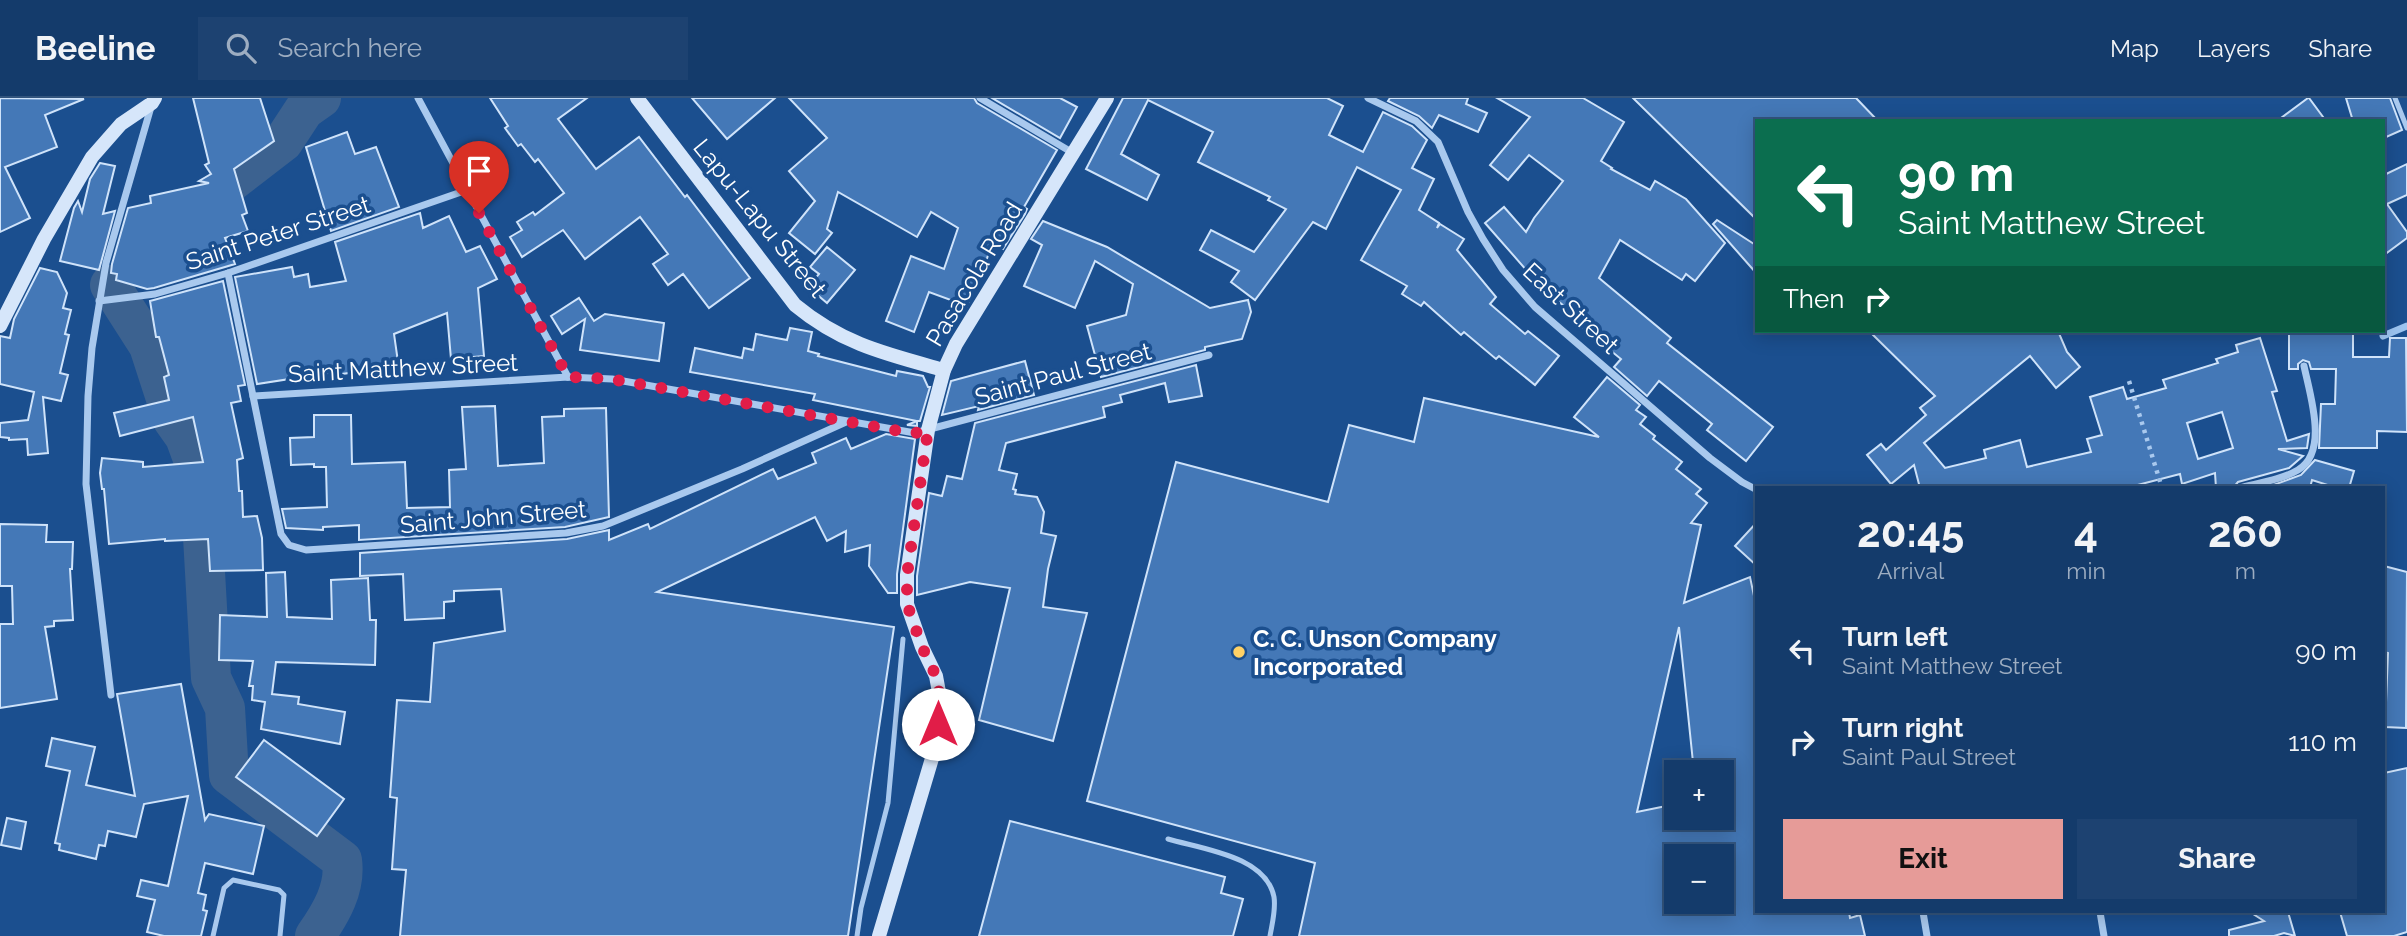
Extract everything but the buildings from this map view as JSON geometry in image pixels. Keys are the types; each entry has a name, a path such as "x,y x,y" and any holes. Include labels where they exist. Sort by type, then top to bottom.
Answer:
{"street":[{"path":"418,98 568,377"},
{"name":"Lapu-Lapu Street","path":"637,98 795,305 816,323 841,337 872,350 944,370"},
{"path":"980,98 1074,153"},
{"name":"Pasacola Road","path":"879,936 936,745 941,703 936,676 922,647 907,604 907,575 928,430 944,370 956,344 1107,98"},
{"name":"East Street","path":"1368,98 1416,121 1438,142 1483,240 1503,270 1535,307 1710,458 1755,490"},
{"path":"111,695 86,484 88,396 99,301 115,227 154,101"},
{"path":"0,326 44,239 92,157 121,124 154,101"},
{"name":"Saint Peter Street","path":"99,301 155,294 228,273 467,190"},
{"path":"228,273 253,396"},
{"name":"Saint Paul Street","path":"928,430 1209,355"},
{"path":"2246,486 2297,471 2311,457 2316,430 2304,366"},
{"name":"Saint Matthew Street","path":"253,396 568,377 611,379 915,433 928,430"},
{"name":"Saint John Street","path":"253,396 281,534 289,545 306,550 566,533 603,526 742,469 847,421"},
{"path":"1923,913 1927,936"},
{"path":"2100,913 2104,936"}],"lane":[{"path":"2395,98 2407,128"},
{"path":"857,936 861,908 888,803 904,639"},
{"path":"1168,839 1244,861 1259,872 1270,884 1275,899 1270,936"},
{"path":"213,936 223,888 233,880 279,890 284,895 280,936"}],"path":[{"path":"2129,381 2161,486"}],"waterway":[{"path":"218,192 283,142 304,110 321,98"},
{"path":"110,285 149,346 173,420 185,437 197,470 211,678 225,708 229,775 342,860 339,890 332,909 315,936"},
{"path":"2383,336 2407,326"}],"place":[{"name":"C. C. Unson Company Incorporated","path":"1239,652"}],"route":[{"path":"479,213 568,377 611,379 666,387 894,430 915,433 928,430 907,575 907,604 922,647 936,676 941,703 938,724"}]}
